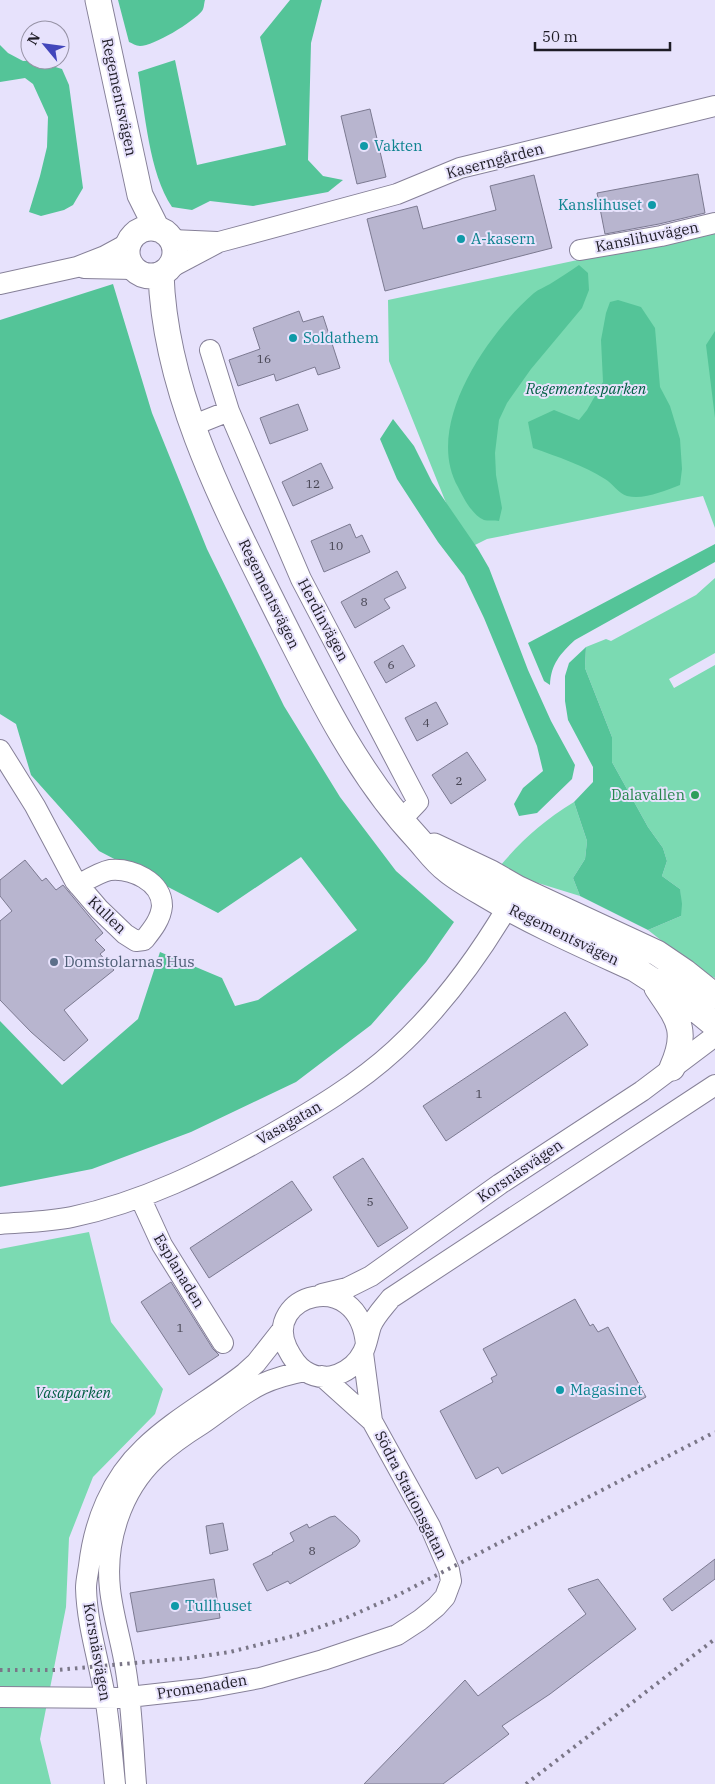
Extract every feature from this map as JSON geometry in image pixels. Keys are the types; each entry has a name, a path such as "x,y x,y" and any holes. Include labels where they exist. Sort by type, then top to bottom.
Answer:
{"main road":[{"name":"Regementsvägen","path":"98,0 140,195 164,235"},
{"name":"Regementsvägen","path":"131,240 140,195"},
{"path":"144,229 164,235 175,250 174,260 151,271 127,257 131,240 144,229"},
{"name":"Regementsvägen","path":"151,271 172,355 194,425 232,519 302,661 353,753 385,801 429,854 448,871 657,954 685,972 715,996"},
{"name":"Regementsvägen","path":"512,898 652,980 666,985 715,1025"},
{"path":"652,980 678,1020 681,1037 672,1068"}],"street":[{"name":"Kaserngården","path":"151,271 219,242 397,194 460,168 715,106"},
{"name":"Kanslihuvägen","path":"580,250 661,236 715,223"},
{"name":"Kaserngården","path":"164,235 219,242"},
{"path":"0,284 77,267 105,256 131,240"},
{"path":"77,267 151,271"},
{"name":"Herdinvägen","path":"210,350 229,411 301,579 418,802 401,820"},
{"path":"194,425 229,411"},
{"name":"Kullen","path":"0,750 35,806 78,885"},
{"name":"Vasagatan","path":"0,1224 71,1217 140,1197 215,1165 300,1118 370,1071 396,1050 442,1002 484,947 512,898"},
{"name":"Korsnäsvägen","path":"320,1294 347,1288 371,1276 500,1184 642,1091 715,1036"},
{"path":"364,1348 365,1330 357,1314 338,1299 320,1294 304,1299 297,1304 286,1318 282,1330 285,1345 295,1362 314,1374 337,1375 347,1371 364,1348 371,1326 378,1314 391,1298 715,1085"},
{"name":"Esplanaden","path":"140,1197 162,1245 224,1343"},
{"name":"Korsnäsvägen","path":"115,1784 106,1698 92,1636 86,1588 94,1534 109,1494 121,1475 143,1448 159,1434 245,1373 282,1330"},
{"name":"Södra Stationsgatan","path":"364,1348 372,1421"},
{"name":"Korsnäsvägen","path":"136,1784 126,1669 116,1631 110,1589 109,1558 113,1533 122,1509 139,1478 147,1468 156,1458 186,1434 261,1384 285,1375 314,1374"},
{"name":"Södra Stationsgatan","path":"314,1374 372,1421 430,1526 451,1574 451,1581 445,1597 420,1620 397,1634"},
{"name":"Promenaden","path":"0,1697 56,1696 106,1698 201,1689 260,1678 323,1660 397,1634"}],"green space":[{"path":"118,0 205,0 203,10 190,21 163,38 140,46 129,42"},
{"path":"290,0 322,0 311,43 308,160 323,176 343,180 328,192 253,206 210,201 192,210 172,207 164,193 153,160 138,72 175,60 197,165 286,145 260,37"},
{"path":"0,45 8,53 20,59 20,70 62,70 69,85 83,188 73,205 64,210 41,216 29,212 47,147 48,117 33,84 25,78 0,82"},
{"name":"Regementesparken","path":"715,231 715,528 703,496 487,539 465,550 389,361 388,300"},
{"path":"579,265 588,273 589,290 582,308 531,369 507,403 499,420 495,453 496,475 502,508 499,521 484,520 465,501 449,463 449,436 455,409 466,382 481,356 498,331 516,310 536,292"},
{"path":"113,284 152,413 207,549 284,706 340,797 396,871 454,922 426,962 371,1025 296,1082 191,1132 92,1169 0,1187 0,1021 62,1085 138,1019 160,952 222,978 235,1006 258,1000 357,930 301,857 218,913 99,851 31,775 16,724 0,714 0,320"},
{"path":"618,300 641,307 655,328 660,387 670,406 680,439 682,469 680,485 640,497 624,495 597,474 533,448 528,422 554,410 579,420 587,410 603,382 601,340 606,313 610,302"},
{"path":"715,331 715,418 706,345"},
{"path":"393,419 414,446 432,482 489,568 528,670 551,721 575,765 572,779 537,813 519,816 514,804 523,788 543,771 537,746 484,618 464,576 438,542 397,479 380,439"},
{"path":"715,544 715,562 575,640 554,665 550,685 544,681 528,643"},
{"path":"715,578 715,653 669,679 674,688 715,665 715,978 700,971 648,930 681,916 680,889 662,876 667,861 663,848 648,827 612,762 612,737 585,668 586,647 606,639 611,641 696,595"},
{"path":"586,647 585,668 612,737 612,762 648,827 663,848 667,861 662,876 680,889 681,916 648,930 580,896 573,878 585,859 587,841 574,802 593,782 593,767 568,720 565,701 565,676 569,663"},
{"path":"574,802 587,841 585,859 573,878 580,896 499,871 500,866 525,839 543,823"},
{"name":"Vasaparken","path":"89,1232 111,1322 163,1389 155,1414 93,1477 69,1538 66,1607 40,1739 51,1784 0,1784 0,1249"}],"building":[{"name":"Vakten","path":"370,109 386,177 357,184 341,116"},
{"name":"Kanslihuset","path":"698,174 705,213 605,234 597,193"},
{"name":"A-kasern","path":"534,175 552,248 385,291 367,219 417,206 423,229 496,210 490,186"},
{"name":"Soldathem","path":"299,311 303,322 323,316 340,368 318,375 315,367 276,381 274,374 238,386 229,360 260,349 253,328"},
{"path":"298,404 308,430 270,444 260,418"},
{"path":"321,463 333,488 293,506 282,482"},
{"path":"350,524 356,538 362,535 370,552 324,572 311,541"},
{"path":"397,571 406,588 384,599 390,608 355,628 341,602"},
{"path":"403,645 415,666 386,683 374,662"},
{"path":"436,702 448,724 417,741 405,718"},
{"path":"467,752 486,780 451,804 432,775"},
{"name":"Domstolarnas Hus","path":"25,860 42,881 46,878 56,890 63,885 103,933 95,940 105,950 100,954 114,970 64,1010 88,1040 64,1061 31,1032 0,1000 0,921 12,911 0,896 0,880"},
{"path":"565,1012 588,1045 446,1141 423,1106"},
{"path":"363,1158 408,1228 378,1247 333,1177"},
{"path":"292,1181 312,1210 209,1278 190,1248"},
{"path":"171,1282 213,1349 219,1355 189,1375 141,1302"},
{"name":"Magasinet","path":"575,1299 590,1326 593,1324 598,1332 608,1327 646,1397 502,1474 498,1467 476,1479 440,1411 493,1382 491,1378 497,1375 483,1349"},
{"path":"335,1516 357,1536 360,1541 356,1546 290,1584 288,1581 267,1591 253,1564 294,1541 290,1533 307,1524 309,1528"},
{"path":"223,1523 228,1550 210,1554 206,1526"},
{"path":"715,1559 715,1579 672,1611 663,1599"},
{"name":"Tullhuset","path":"214,1579 220,1618 137,1632 130,1593"},
{"path":"598,1579 636,1629 550,1694 502,1726 509,1734 443,1784 364,1784 465,1680 478,1696 586,1614 568,1589"}],"railway":[{"path":"0,1670 57,1670 189,1658 230,1652 297,1635 346,1618 396,1596 715,1432"},
{"path":"526,1784 715,1639"}],"place":[{"name":"Vakten","path":"364,146"},
{"name":"Kanslihuset","path":"652,205"},
{"name":"A-kasern","path":"461,239"},
{"name":"Soldathem","path":"293,338"},
{"name":"Dalavallen","path":"695,795"},
{"name":"Domstolarnas Hus","path":"54,962"},
{"name":"Magasinet","path":"560,1390"},
{"name":"Tullhuset","path":"175,1606"}]}
